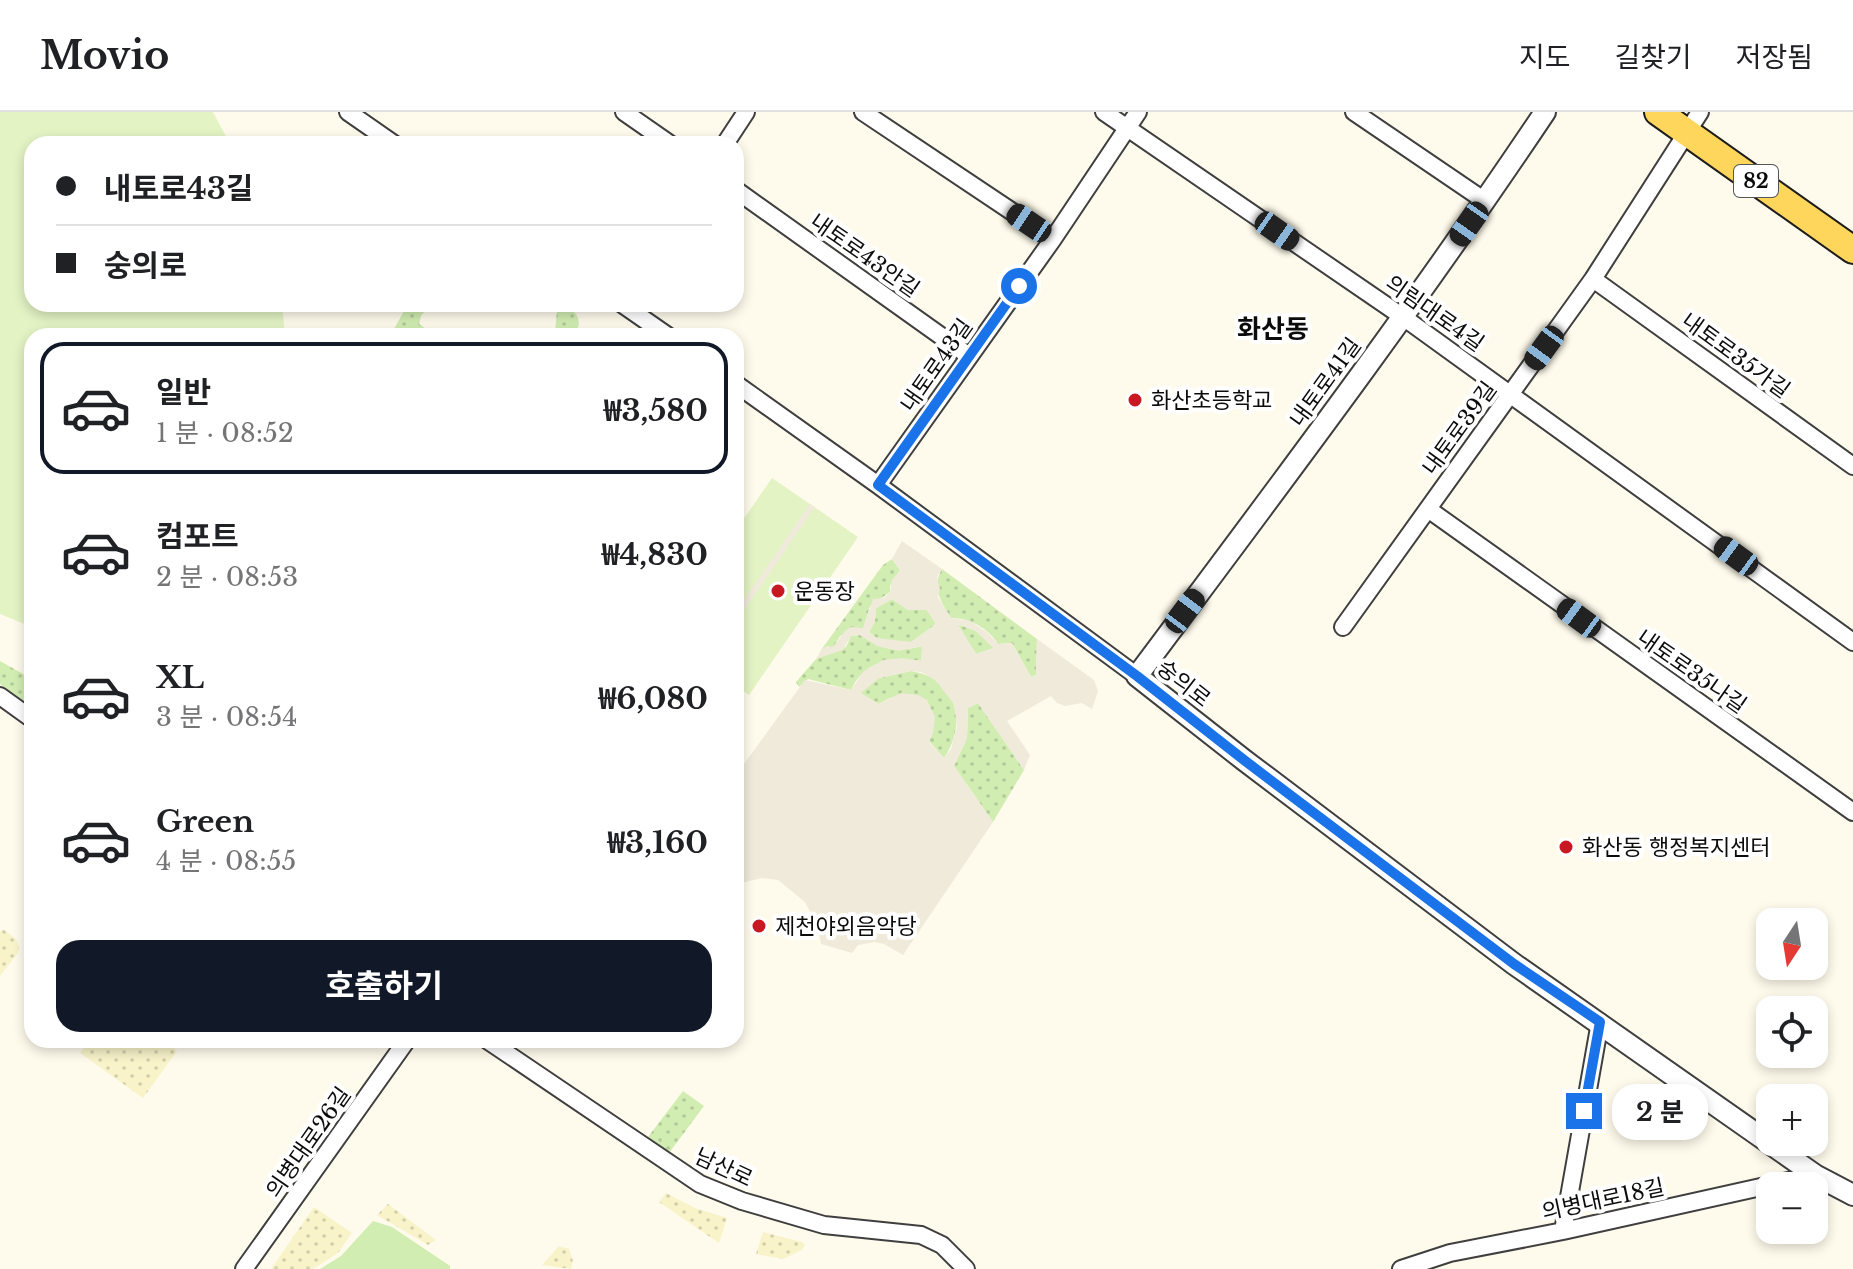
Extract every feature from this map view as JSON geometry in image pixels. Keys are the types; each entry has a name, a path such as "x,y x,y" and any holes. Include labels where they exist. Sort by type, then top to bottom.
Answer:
{"main road":[{"name":"82","path":"1658,112 1693,122 1853,250"}],"street":[{"path":"350,112 383,136"},
{"path":"624,112 658,136"},
{"path":"730,136 746,112"},
{"path":"863,112 1053,239"},
{"name":"의림대로4길","path":"1104,112 1403,317 1853,642"},
{"name":"내토로43길","path":"878,485 1053,239 1138,112"},
{"path":"1354,112 1485,201"},
{"name":"내토로41길","path":"1137,676 1403,317 1545,112"},
{"name":"내토로39길","path":"1343,627 1593,279 1693,122"},
{"name":"내토로43안길","path":"744,196 969,356"},
{"name":"내토로35가길","path":"1593,279 1853,466"},
{"path":"634,312 656,328"},
{"name":"숭의로","path":"744,390 1137,676 1514,964 1811,1172"},
{"name":"내토로35나길","path":"1428,509 1853,812"},
{"path":"0,696 24,713"},
{"path":"1563,1231 1600,1022"},
{"name":"의병대로26길","path":"244,1269 401,1048"},
{"name":"남산로","path":"499,1048 700,1184 742,1201 824,1225 921,1235 942,1245 966,1269"},
{"name":"숭의로","path":"1828,1182 1853,1195"},
{"name":"의병대로18길","path":"1401,1269 1450,1253 1756,1188"}],"shaded area":[{"path":"810,504 815,507 744,610 744,599"},
{"path":"902,541 942,569 937,577 938,597 951,618 970,621 998,644 1012,643 1031,677 1036,675 1037,639 1094,680 1098,691 1092,709 1082,703 1065,706 1051,696 1007,721 1030,755 1024,770 978,703 968,708 967,738 954,766 993,822 903,955 875,942 858,945 852,953 821,944 818,927 805,902 778,880 762,878 744,882 744,764 805,680 851,690 863,672 883,660 902,658 921,661 922,646 899,651 877,646 860,635 851,636 843,650 816,659 821,650 827,646 833,647 851,627 863,628 873,599 884,598 890,592 892,580 900,570 892,559","holes":["892,599 908,610 927,610 936,624 911,642 877,638 869,632 875,621 876,608","958,624 976,631 993,648 976,654","911,671 921,672 935,680 954,704 957,727 951,749 944,758 929,742 935,717 927,700 918,695 901,693 879,704 861,693 879,678"]},
{"path":"3,929 16,939 19,946 18,953 0,976 0,932"},
{"path":"84,1048 173,1048 177,1051 143,1098 80,1053"},
{"path":"666,1193 695,1208 727,1218 719,1243 659,1202"},
{"path":"388,1204 436,1240 428,1245 377,1215"},
{"path":"314,1207 352,1233 338,1253 313,1269 271,1269"},
{"path":"763,1232 805,1245 802,1250 783,1259 756,1254"},
{"path":"559,1246 569,1249 573,1261 571,1269 542,1265"}],"green space":[{"path":"0,112 213,112 226,136 24,136 24,312 283,312 284,328 24,328 24,624 0,614"},
{"path":"404,312 424,312 419,324 425,328 394,328"},
{"path":"557,312 574,312 577,316 578,328 555,328"},
{"name":"운동장","path":"772,478 858,537 749,695 744,692 744,518"},
{"path":"892,559 900,570 890,586 890,592 870,606 863,629 840,636 833,648 827,646 821,650 883,565"},
{"path":"942,569 1037,639 1036,675 1031,677 1012,643 998,644 978,625 951,618 937,588"},
{"path":"892,599 908,610 927,610 936,624 911,642 877,638 869,632 875,621 876,608"},
{"path":"957,624 976,631 994,648 976,654"},
{"path":"860,635 890,649 923,646 921,661 880,663 864,672 851,690 808,679 799,687 796,682 816,659 846,647 851,636"},
{"path":"0,661 24,674 24,701 0,684"},
{"path":"911,671 927,675 939,683 954,704 955,731 944,758 929,741 927,700 903,694 879,704 860,693 879,678"},
{"path":"978,703 1024,770 993,822 954,766 967,738 968,708"},
{"path":"683,1091 704,1106 669,1153 648,1137"},
{"path":"373,1221 392,1227 450,1266 450,1269 320,1269 341,1256"}],"place":[{"name":"화산초등학교","path":"1135,400"},
{"name":"운동장","path":"778,591"},
{"name":"화산동 행정복지센터","path":"1566,847"},
{"name":"제천야외음악당","path":"759,926"}],"district":[{"name":"화산동","path":"1273,329"}],"route":[{"path":"1019,286 878,485 1137,676 1514,964 1600,1022 1584,1111"}]}
